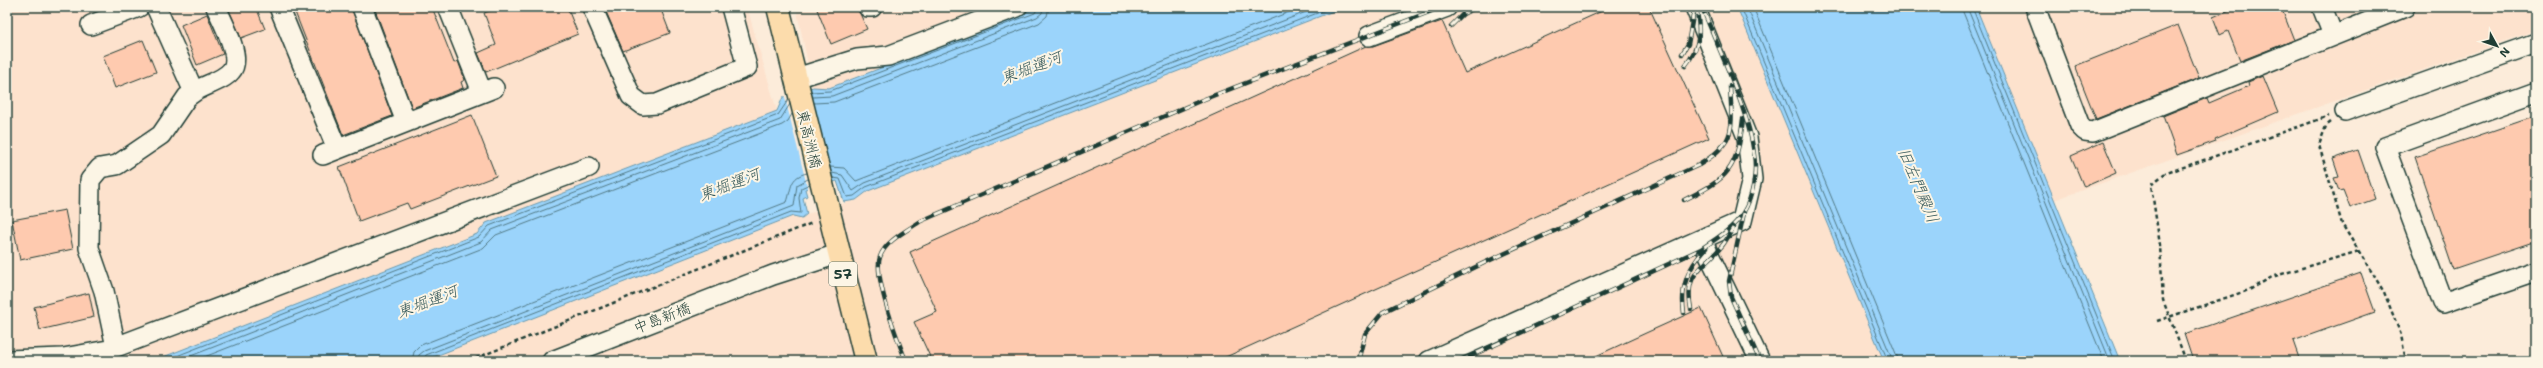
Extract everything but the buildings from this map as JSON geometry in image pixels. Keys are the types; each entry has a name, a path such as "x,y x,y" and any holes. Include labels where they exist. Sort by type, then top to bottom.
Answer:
{"main road":[{"name":"57","path":"778,7 796,84"},
{"name":"東高洲橋","path":"796,84 830,216"},
{"name":"57","path":"830,216 838,254 866,361"}],"street":[{"path":"91,25 139,7"},
{"path":"156,7 194,92"},
{"path":"116,347 104,291 89,248 90,180 100,168 117,165 161,135 187,97 231,72 235,64 235,52 216,7"},
{"path":"362,7 406,122"},
{"path":"282,8 330,152 488,90 448,7"},
{"path":"592,7 631,96 643,105 657,104 747,67 731,7"},
{"path":"796,84 857,59 888,56 1017,7"},
{"path":"1369,36 1447,7"},
{"path":"1429,361 1742,221 1752,179 1747,137 1695,7"},
{"path":"2035,7 2080,126 2085,131 2093,132 2406,7"},
{"path":"2322,7 2333,35"},
{"path":"2345,111 2536,43"},
{"path":"2536,92 2385,147 2443,303 2536,271"},
{"path":"7,360 63,358 116,347 589,167"},
{"path":"1702,240 1760,361"},
{"name":"中島新橋","path":"552,361 773,275 838,254"}],"path":[{"path":"2345,111 2326,126 2319,145 2342,224 2384,292 2401,335 2406,361"},
{"path":"2186,361 2162,300 2160,245 2150,185 2164,174 2345,111"},
{"path":"469,361 830,216"},
{"path":"2157,321 2249,290 2272,277 2359,251"}],"shaded area":[{"path":"7,7 747,7 777,111 487,223 477,234 153,361 7,361"},
{"path":"796,7 1039,7 829,88 813,87"},
{"path":"1344,7 1737,7 1884,361 423,361 793,216 802,218 807,214 856,200 868,191"},
{"path":"1976,7 2536,7 2536,30 2054,200"}],"water":[{"name":"東堀運河","path":"1039,7 1344,7 868,191 856,200 844,202 837,181 805,189 807,196 803,198 807,214 802,218 793,216 423,361 153,361 477,234 486,223 777,111 783,97 813,87 829,88"},
{"name":"旧左門殿川","path":"1737,7 1976,7 2120,361 1884,361"}],"pier":[{"path":"795,91 833,184 808,190 784,94"}],"railway":[{"path":"906,361 887,309 880,278 879,266 880,257 883,251 892,241 904,232 921,221 1202,100 1442,7"},
{"path":"1436,10 1466,7"},
{"path":"1451,26 1463,14 1476,7"},
{"path":"1685,66 1697,45 1699,24 1696,7"},
{"path":"1460,361 1701,249 1729,229 1739,219 1752,192 1755,169 1754,154 1751,137 1740,99 1702,7"},
{"path":"1682,54 1688,44 1694,10"},
{"path":"1358,361 1365,334 1383,312 1486,262 1699,165 1712,156 1721,148 1730,132 1730,86"},
{"path":"1684,200 1711,185 1721,178 1728,170 1734,161 1738,150 1743,119"},
{"path":"1744,213 1729,281 1731,297 1760,361"},
{"path":"1691,309 1690,287 1692,279 1701,267 1723,245 1733,228"},
{"path":"1684,313 1684,286 1694,263 1706,248"}]}
